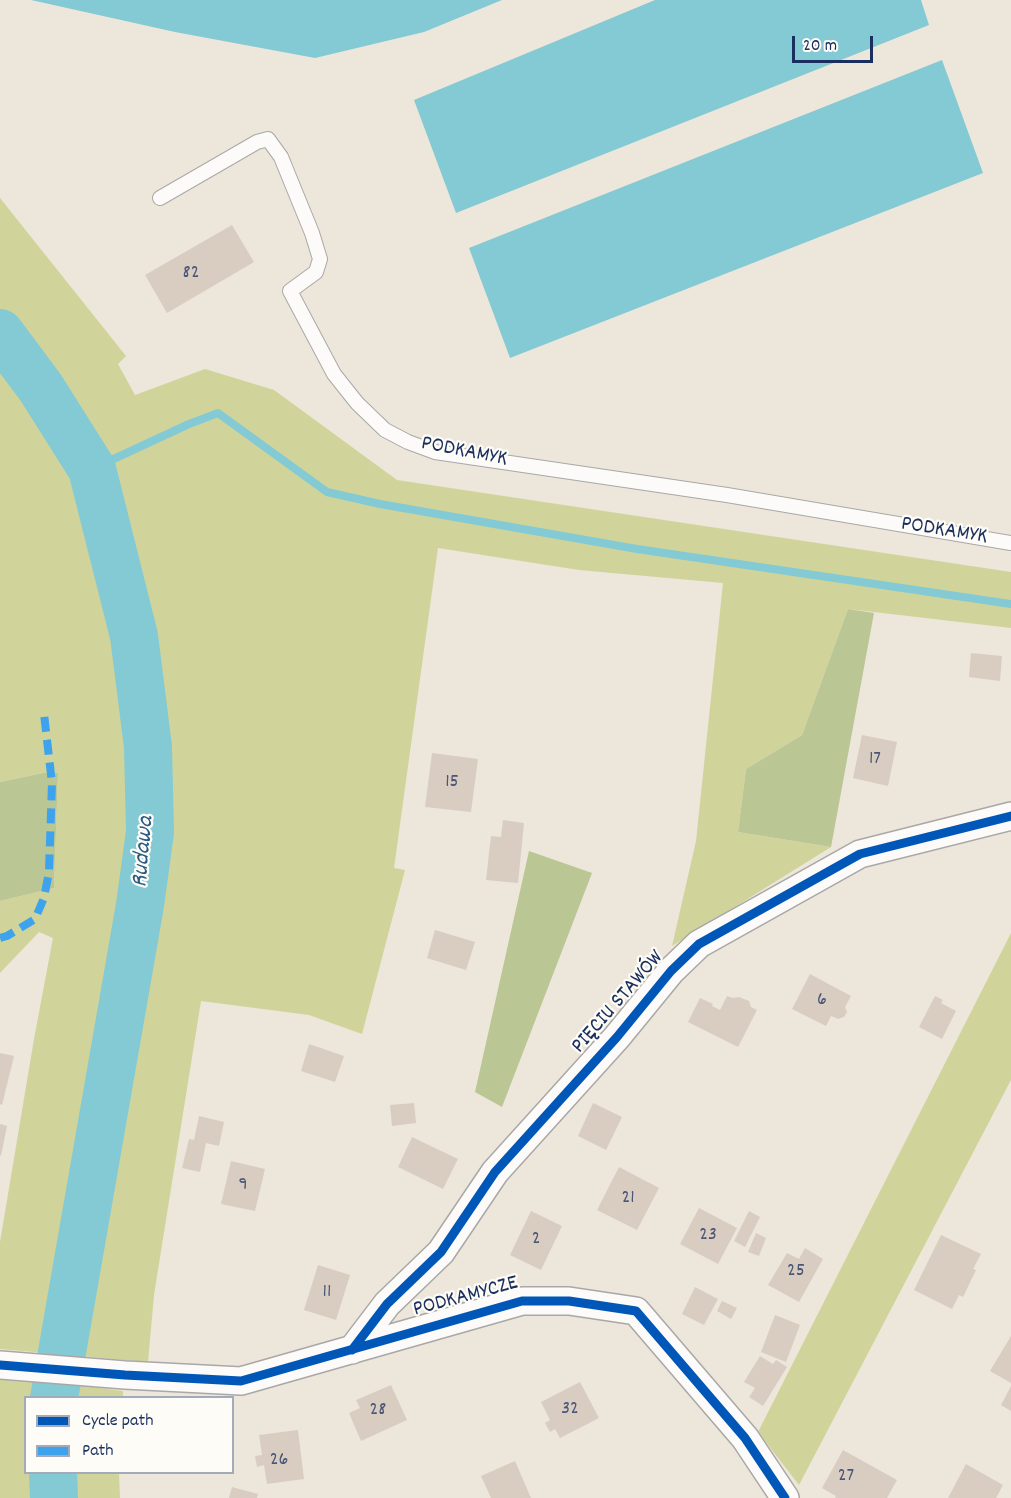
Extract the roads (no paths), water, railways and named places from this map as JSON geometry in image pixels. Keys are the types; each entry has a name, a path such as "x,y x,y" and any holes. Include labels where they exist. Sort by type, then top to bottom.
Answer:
{"street":[{"name":"PIĘCIU STAWÓW","path":"352,1350 387,1304 441,1252 495,1172 617,1037 671,971 699,944 860,854 1011,816"},
{"name":"PODKAMYCZE","path":"0,1365 125,1376 240,1381 522,1301 569,1301 636,1311 745,1438 785,1498"}],"lane":[{"name":"PODKAMYK","path":"160,198 256,142 268,139 281,157 312,233 320,259 316,272 290,291 334,375 357,403 385,430 408,442 435,452 727,495 1011,543"}],"water":[{"path":"31,0 502,0 424,32 315,58 175,32"},
{"path":"655,0 921,0 929,25 456,213 414,100"},
{"path":"942,60 983,173 510,358 469,248"}],"waterway":[{"name":"Rudawa","path":"0,333 41,388 92,469 134,636 148,747 150,832 140,905 54,1396"},
{"path":"92,469 218,413 327,492 380,504 637,549 1011,604"},
{"name":"Rudawa","path":"53,1474 54,1498"}]}
